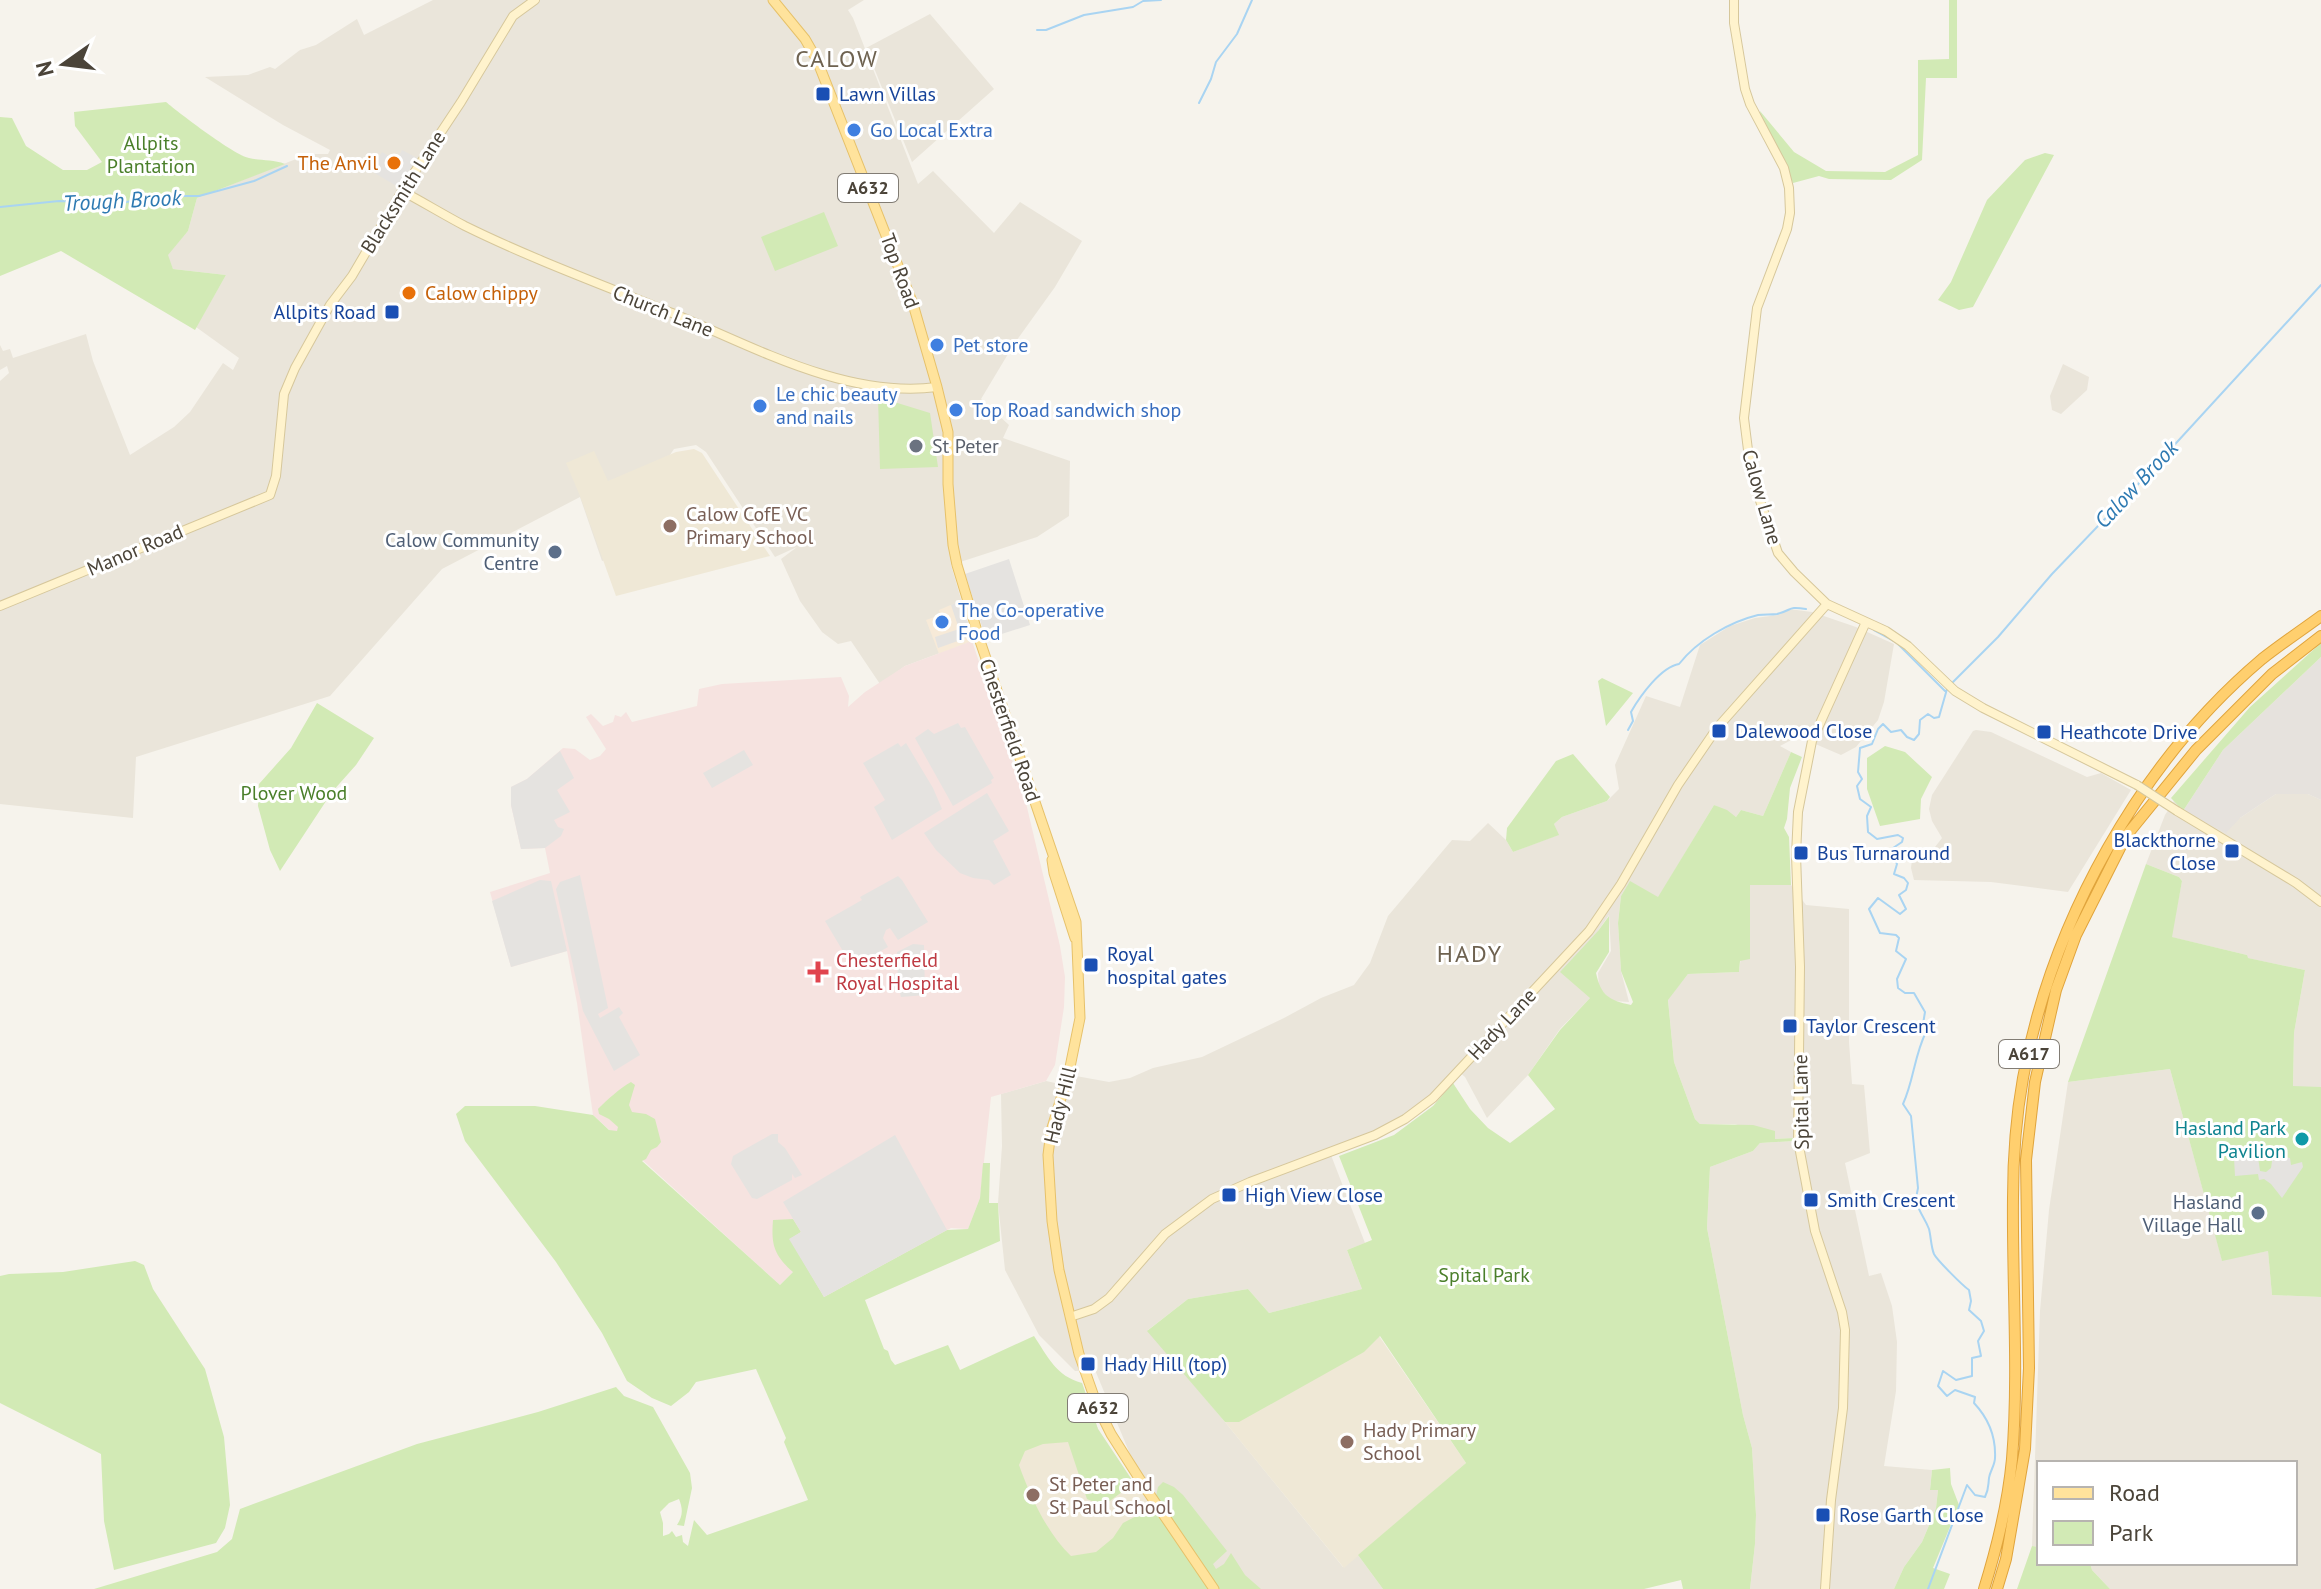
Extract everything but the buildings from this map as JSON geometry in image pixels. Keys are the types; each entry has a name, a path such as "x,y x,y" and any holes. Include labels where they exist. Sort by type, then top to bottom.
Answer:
{"highway":[{"name":"A617","path":"1984,1589 1998,1539 2012,1460 2015,1149 2023,1078 2054,967 2090,882 2121,826 2160,767 2211,709 2262,659 2321,616"},
{"name":"A617","path":"1997,1589 2006,1559 2025,1449 2029,1368 2026,1160 2035,1082 2056,990 2076,935 2126,836 2196,750 2272,674 2321,636"}],"main road":[{"name":"Top Road","path":"773,0 805,39 817,60 913,304 948,432 948,484 957,565"},
{"name":"Chesterfield Road","path":"957,565 1059,880"},
{"name":"Hady Hill","path":"1059,880 1078,949 1080,1018 1069,1072 1051,1131 1048,1155 1052,1221 1069,1312 1088,1382 1111,1434 1214,1589"}],"street":[{"name":"Blacksmith Lane","path":"270,495 276,476 284,394 330,305 352,276 513,16 535,0"},
{"name":"Calow Lane","path":"1734,0 1734,23 1745,89 1784,168 1789,188 1787,229 1757,308 1744,418 1756,489 1778,553 1827,604 1886,631 1908,646 1955,691 2137,785 2296,883 2321,902"},
{"name":"Church Lane","path":"402,191 466,226 518,249 812,370 846,382 884,389 937,387"},
{"name":"Manor Road","path":"0,606 270,495"},
{"name":"Hady Lane","path":"1069,1312 1094,1309 1109,1298 1165,1234 1212,1199 1375,1135 1405,1119 1433,1098 1589,931 1621,884 1678,785 1717,728 1827,604"},
{"name":"Spital Lane","path":"1825,1589 1831,1500 1843,1408 1845,1340 1842,1312 1815,1231 1798,1141 1800,967 1796,855 1798,812 1812,741 1866,622"}],"shaded area":[{"path":"433,0 864,0 848,10 918,184 933,171 994,233 1020,202 1082,241 981,399 1009,425 1003,438 1070,461 1069,516 1037,537 951,565 972,641 905,666 880,684 851,641 838,644 822,632 800,601 781,559 797,547 775,557 706,452 696,445 674,449 657,474 638,548 602,561 580,497 442,569 330,696 136,757 133,818 0,804 0,381 9,373 7,366 0,370 0,345 3,351 10,349 13,358 86,334 93,361 130,455 174,427 190,412 223,363 233,370 239,358 196,327 226,275 173,269 167,255 188,231 197,198 309,154 328,154 330,150 205,77 248,75 270,67 275,69 300,50 316,45 357,19 364,35"},
{"path":"930,14 994,89 912,162 866,48"},
{"path":"402,150 417,158 400,188 371,171 382,152 392,158 386,168 393,173"},
{"path":"2063,364 2089,377 2087,390 2061,414 2052,410 2050,396"},
{"name":"Calow CofE VC Primary School","path":"694,449 702,453 770,556 616,596 566,463 594,451 608,481 676,452"},
{"path":"1009,559 1030,625 986,639 965,574"},
{"path":"960,601 972,641 939,654 926,620 940,615 939,610"},
{"path":"960,601 972,636 938,648 935,637 959,629 951,605"},
{"name":"HADY","path":"1789,609 1812,612 1894,644 1878,720 1856,747 1841,755 1795,738 1780,746 1791,752 1763,816 1741,810 1736,817 1714,805 1658,898 1630,882 1621,896 1618,923 1621,971 1629,1002 1612,1001 1599,988 1598,973 1611,951 1609,915 1598,931 1590,998 1560,1029 1528,1075 1487,1118 1465,1077 1457,1070 1435,1092 1400,1118 1367,1136 1329,1150 1365,1243 1347,1250 1362,1289 1269,1313 1248,1289 1188,1299 1148,1330 1343,1567 1358,1555 1383,1589 1219,1589 1130,1454 1095,1370 1075,1371 1039,1335 1005,1270 998,1203 1002,1146 1001,1094 1076,1076 1109,1082 1202,1057 1354,985 1370,963 1388,916 1452,840 1470,841 1488,823 1506,840 1513,852 1558,835 1554,824 1562,817 1607,801 1619,789 1615,765 1646,696 1680,707 1700,645 1730,626 1778,615"},
{"name":"Chesterfield Royal Hospital","path":"972,641 1025,799 1060,946 1065,977 1064,1007 1055,1065 1046,1081 991,1097 980,1198 968,1229 951,1228 824,1297 793,1272 780,1285 593,1115 567,951 511,967 490,892 550,873 545,848 521,849 511,805 511,787 527,779 563,748 575,749 590,760 600,756 606,749 586,717 591,714 603,726 613,722 615,715 621,717 626,712 632,722 697,706 699,689 722,684 841,677 849,696 848,707 905,666"},
{"path":"2321,657 2321,800 2308,794 2276,794 2240,818 2226,833 2183,811 2223,750"},
{"path":"958,723 961,728 965,727 994,778 992,783 953,806 915,738 928,729 934,734"},
{"path":"1976,730 1991,732 2087,777 2101,773 2131,790 2068,892 1991,882 1914,880 1912,860 1917,854 1928,856 1942,838 1929,809 1932,795"},
{"path":"898,743 901,747 906,743 942,809 892,840 874,807 885,800 863,763"},
{"path":"744,750 753,765 712,788 703,773"},
{"path":"560,751 574,778 557,790 570,812 554,820 558,827 564,829 561,836 545,848 521,849 511,805 511,787 527,779"},
{"path":"987,793 1009,831 993,841 1011,875 994,885 989,880 960,873 936,850 924,833"},
{"path":"2276,794 2308,794 2321,800 2321,1087 2293,1087 2294,1033 2305,970 2171,937 2182,881 2146,864 2165,815 2174,801 2183,811 2240,818"},
{"path":"580,875 608,1008 598,1014 600,1018 619,1007 623,1013 619,1017 640,1055 614,1071 583,1011 556,889 560,882"},
{"path":"898,876 928,922 898,940 890,928 886,930 883,938 888,947 865,960 858,958 850,963 825,921"},
{"path":"540,880 551,881 567,951 511,967 492,901"},
{"path":"1750,885 1791,885 1806,905 1849,909 1852,1084 1864,1085 1870,1153 1845,1163 1869,1276 1881,1273 1892,1306 1897,1342 1896,1391 1884,1466 1932,1470 1930,1489 1938,1490 1936,1508 1922,1542 1904,1567 1894,1589 1750,1589 1756,1515 1752,1448 1707,1228 1710,1167 1753,1151 1760,1143 1794,1141 1793,1138 1775,1139 1735,1124 1700,1124 1695,1119 1674,1062 1668,999 1688,974 1739,972"},
{"path":"913,944 924,945 925,995 901,997 897,952"},
{"path":"2170,1069 2222,1260 2268,1251 2272,1295 2321,1297 2321,1589 2110,1589 2091,1565 2297,1565 2297,1461 2037,1461 2037,1547 2032,1546 2040,1311 2049,1210 2068,1082"},
{"path":"772,1134 778,1134 778,1142 802,1175 795,1178 792,1174 792,1180 757,1199 752,1198 731,1164 733,1156"},
{"path":"895,1135 947,1230 824,1297 789,1239 801,1232 783,1202"},
{"path":"2273,1155 2290,1158 2291,1165 2302,1162 2303,1167 2282,1198 2271,1184 2264,1179 2259,1180 2258,1174 2235,1176 2234,1158 2258,1157 2260,1171 2266,1172 2271,1168"},
{"name":"Hady Primary School","path":"1379,1336 1466,1463 1344,1568 1225,1422"},
{"name":"St Peter and St Paul School","path":"1082,1383 1098,1429 1210,1589 961,1589 933,1458 1072,1385"}],"green space":[{"path":"1949,0 1957,0 1957,78 1926,78 1922,160 1891,180 1829,179 1819,176 1793,183 1761,119 1760,111 1794,152 1826,171 1885,172 1918,155 1918,60 1949,59"},
{"name":"Allpits Plantation","path":"166,102 232,150 249,158 285,164 197,198 188,231 168,255 173,269 226,275 195,330 61,251 0,276 0,117 12,118 26,146 63,170 87,170 102,162 75,126 74,112"},
{"path":"2045,153 2054,155 1973,307 1959,310 1938,300 1951,282 1987,200 2025,160"},
{"path":"824,212 838,246 775,271 761,237"},
{"path":"878,397 930,413 938,467 880,469"},
{"path":"2321,643 2321,657 2223,750 2183,811 2171,798 2250,707"},
{"path":"1602,678 1633,693 1606,726 1598,681"},
{"name":"Plover Wood","path":"317,703 374,738 332,792 280,871 270,850 258,806 259,784 291,748"},
{"path":"1885,746 1905,752 1932,777 1921,799 1920,819 1880,826 1867,789 1867,758"},
{"name":"Spital Park","path":"1791,752 1802,757 1790,788 1784,828 1789,837 1791,885 1750,885 1750,959 1740,961 1739,972 1688,974 1668,1000 1674,1062 1695,1119 1700,1124 1753,1125 1775,1131 1775,1139 1794,1138 1794,1141 1760,1143 1753,1151 1710,1167 1707,1228 1752,1448 1756,1515 1750,1589 1683,1589 1681,1580 1644,1589 1383,1589 1358,1555 1466,1463 1380,1336 1364,1352 1239,1422 1225,1422 1147,1331 1188,1299 1248,1289 1269,1313 1362,1289 1347,1250 1372,1240 1339,1156 1394,1135 1433,1106 1453,1083 1470,1109 1488,1128 1510,1143 1555,1109 1528,1075 1560,1030 1590,998 1560,972 1609,916 1609,952 1596,973 1600,987 1607,996 1631,1005 1633,1002 1621,971 1618,923 1621,896 1630,881 1658,897 1714,805 1736,817 1741,810 1763,816"},
{"path":"1573,754 1610,797 1607,801 1562,817 1554,824 1559,835 1513,852 1506,840 1507,828 1556,761"},
{"path":"2146,864 2182,881 2172,937 2305,970 2294,1033 2293,1086 2321,1087 2321,1297 2272,1295 2268,1251 2222,1261 2170,1069 2068,1082"},
{"path":"631,1082 635,1085 629,1105 632,1112 655,1119 661,1142 642,1161 780,1285 793,1272 775,1249 773,1220 793,1219 801,1232 790,1239 824,1297 947,1230 968,1229 980,1198 983,1163 990,1163 989,1203 998,1203 1000,1241 865,1300 884,1349 895,1365 948,1345 960,1370 1034,1336 1059,1371 1082,1383 1098,1429 1134,1483 1103,1506 1087,1499 1068,1442 1043,1444 1025,1451 1019,1465 1034,1501 1054,1536 1071,1556 1096,1552 1113,1538 1123,1523 1154,1507 1210,1589 94,1589 217,1552 232,1539 240,1509 417,1444 538,1412 616,1387 624,1396 653,1407 690,1473 692,1488 684,1526 677,1525 682,1512 679,1499 660,1512 663,1536 672,1531 676,1537 682,1535 683,1542 688,1546 694,1520 707,1535 808,1500 784,1442 786,1438 756,1369 696,1382 671,1406 652,1398 627,1381 602,1333 556,1262 465,1141 456,1114 465,1106 535,1106 593,1115 609,1130 617,1131 618,1127 599,1114 598,1109"},
{"path":"135,1261 144,1265 153,1289 205,1369 224,1437 230,1505 225,1528 216,1543 114,1570 104,1521 101,1454 0,1403 0,1276 63,1272"},
{"path":"1950,1468 1951,1484 1959,1505 1933,1568 1950,1574 1944,1589 1894,1589 1904,1567 1922,1542 1936,1508 1938,1490 1930,1490 1932,1470"},
{"path":"1163,1482 1183,1495 1227,1551 1213,1564 1216,1569 1224,1564 1231,1553 1245,1575 1261,1589 1219,1589 1156,1496"},
{"path":"2032,1546 2037,1547 2037,1565 2091,1565 2110,1589 2017,1589"}],"waterway":[{"path":"1037,30 1046,30 1084,15 1133,7 1143,1 1161,0"},
{"path":"1199,103 1216,62 1237,34 1252,0"},
{"name":"Trough Brook","path":"0,207 59,201 119,203 167,196 199,196 254,181 287,166"},
{"name":"Calow Brook","path":"1952,683 1998,637 2052,574 2321,285"},
{"path":"1628,730 1633,721 1631,712 1652,683 1679,664 1704,640 1747,618 1777,614 1793,608 1806,609"},
{"path":"1874,630 1896,642 1945,691"},
{"path":"1928,1589 1967,1485 1975,1495 1985,1497 1995,1450 1984,1415 1974,1403 1975,1397 1955,1390 1947,1396 1938,1386 1943,1371 1956,1380 1972,1376 1972,1358 1981,1356 1978,1341 1984,1331 1981,1321 1969,1310 1969,1290 1934,1254 1929,1229 1918,1206 1911,1116 1903,1104 1926,1032 1923,1024 1925,1012 1914,993 1905,993 1898,988 1897,979 1906,959 1896,951 1899,938 1880,933 1869,909 1878,898 1900,914 1906,909 1899,895 1906,890 1908,883 1894,874 1897,864 1890,850 1903,838 1898,835 1877,839 1868,832 1867,816 1871,807 1860,799 1857,786 1862,779 1858,772 1860,748 1872,744 1883,724 1891,732 1901,730 1914,740 1919,734 1920,720 1928,714 1939,717 1947,689"}],"place":[{"name":"Lawn Villas","path":"823,94"},
{"name":"Go Local Extra","path":"854,130"},
{"name":"The Anvil","path":"394,163"},
{"name":"Calow chippy","path":"409,293"},
{"name":"Allpits Road","path":"392,312"},
{"name":"Pet store","path":"937,345"},
{"name":"Le chic beauty and nails","path":"760,406"},
{"name":"Top Road sandwich shop","path":"956,410"},
{"name":"St Peter","path":"916,446"},
{"name":"Calow CofE VC Primary School","path":"670,526"},
{"name":"Calow Community Centre","path":"555,552"},
{"name":"The Co-operative Food","path":"942,622"},
{"name":"Dalewood Close","path":"1719,731"},
{"name":"Heathcote Drive","path":"2044,732"},
{"name":"Blackthorne Close","path":"2232,851"},
{"name":"Bus Turnaround","path":"1801,853"},
{"name":"Royal hospital gates","path":"1091,965"},
{"name":"Chesterfield Royal Hospital","path":"818,972"},
{"name":"Taylor Crescent","path":"1790,1026"},
{"name":"Hasland Park Pavilion","path":"2302,1139"},
{"name":"High View Close","path":"1229,1195"},
{"name":"Smith Crescent","path":"1811,1200"},
{"name":"Hasland Village Hall","path":"2258,1213"},
{"name":"Hady Hill (top)","path":"1088,1364"},
{"name":"Hady Primary School","path":"1347,1442"},
{"name":"St Peter and St Paul School","path":"1033,1495"},
{"name":"Rose Garth Close","path":"1823,1515"}],"district":[{"name":"CALOW","path":"837,59"},
{"name":"HADY","path":"1470,954"}]}
